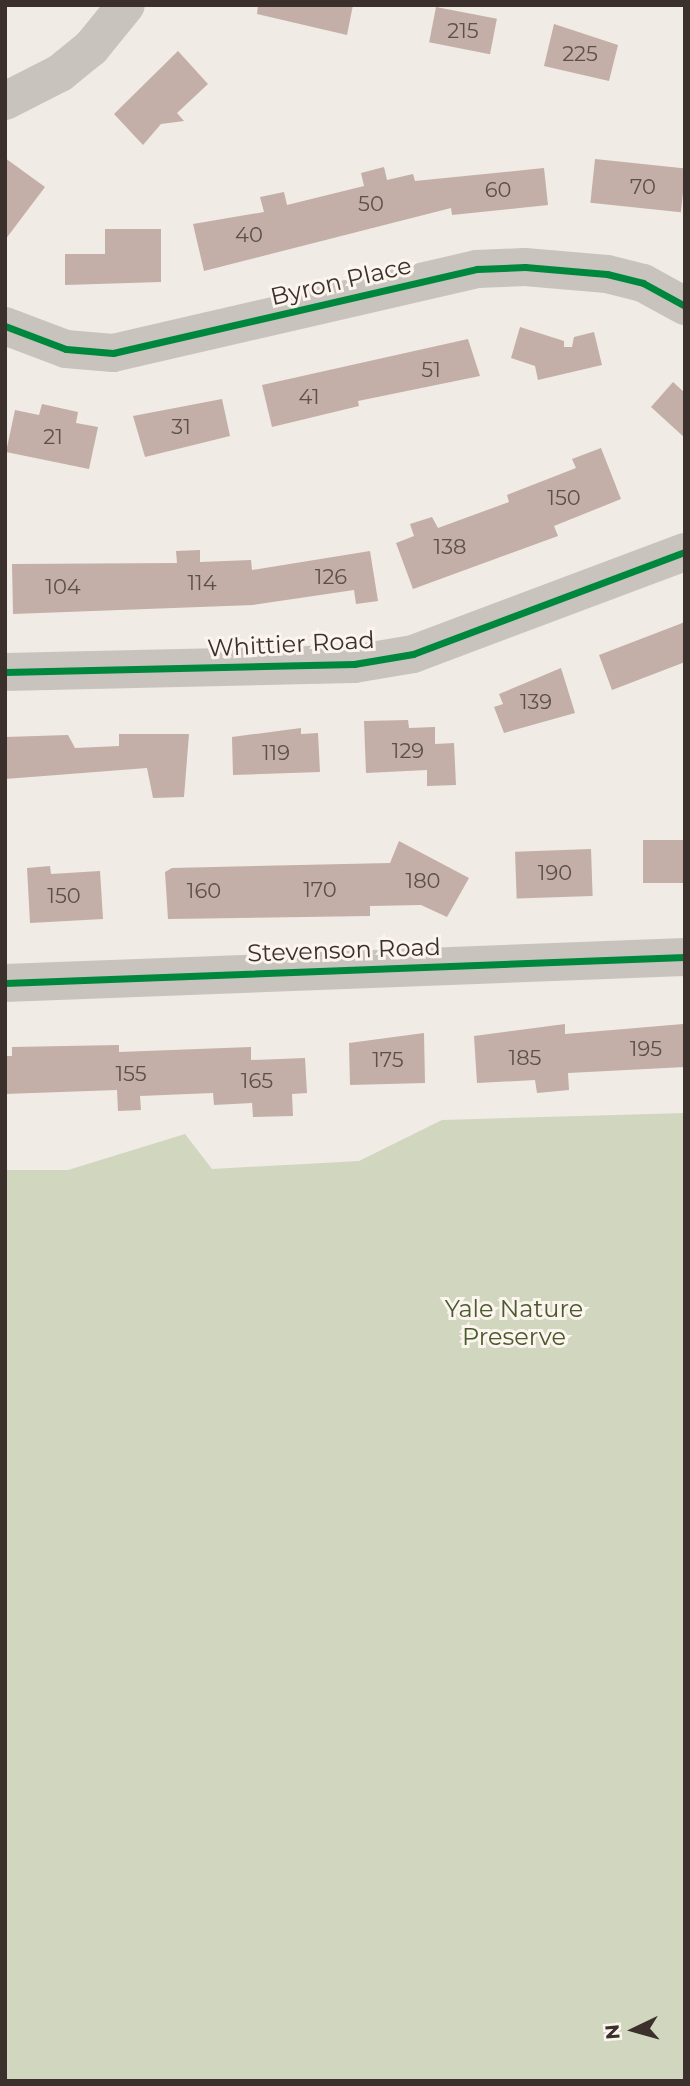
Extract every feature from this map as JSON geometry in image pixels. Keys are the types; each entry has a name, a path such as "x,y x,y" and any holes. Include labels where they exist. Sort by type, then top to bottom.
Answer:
{"street":[{"path":"5,101 60,73 92,48 126,5"},
{"name":"Byron Place","path":"5,326 66,349 113,353 477,269 525,267 607,274 642,283 685,306"},
{"name":"Whittier Road","path":"5,672 354,664 413,654 685,552"},
{"name":"Stevenson Road","path":"5,983 685,957"}],"green space":[{"name":"Yale Nature Preserve","path":"685,1113 685,2081 5,2081 5,1170 68,1170 185,1134 212,1169 359,1161 442,1120"}],"building":[{"path":"258,5 353,5 347,35 257,14"},
{"path":"436,7 497,19 490,54 429,42"},
{"path":"554,24 618,45 609,81 544,66"},
{"path":"178,51 208,84 177,113 184,121 161,124 143,145 114,114"},
{"path":"5,158 45,187 5,240"},
{"path":"595,159 685,168 681,212 590,203"},
{"path":"384,167 387,180 413,174 415,181 544,168 548,205 452,215 451,208 204,271 193,224 264,212 260,197 284,192 287,205 364,186 361,173"},
{"path":"105,229 161,229 161,282 65,285 65,254 105,254"},
{"path":"520,327 564,341 564,347 572,347 574,337 594,332 602,365 538,380 535,366 511,358"},
{"path":"468,339 480,376 358,401 359,406 272,427 262,385"},
{"path":"673,382 685,393 685,438 651,407"},
{"path":"222,399 230,436 145,457 133,416"},
{"path":"42,404 78,412 76,423 98,427 89,469 6,452 15,410 39,415"},
{"path":"601,448 621,499 554,526 558,536 413,589 396,543 414,536 410,524 432,517 438,528 509,502 507,495 576,468 572,459"},
{"path":"200,550 200,562 251,560 252,570 370,551 378,601 356,604 354,590 253,605 13,614 12,564 177,563 176,551"},
{"path":"685,622 685,662 612,690 599,655"},
{"path":"561,668 575,713 504,733 494,707 503,704 499,694"},
{"path":"408,720 409,728 435,727 435,744 454,743 456,785 427,786 427,770 366,773 364,721"},
{"path":"301,728 301,734 318,733 320,772 233,775 232,737"},
{"path":"119,734 189,734 184,797 153,798 147,768 5,779 5,737 68,735 75,748 119,746"},
{"path":"643,840 685,840 685,883 643,883"},
{"path":"399,841 469,878 447,917 421,905 370,906 370,916 168,919 165,872 172,868 390,863"},
{"path":"591,849 593,896 517,899 515,852"},
{"path":"50,866 51,874 100,871 103,919 30,923 27,868"},
{"path":"565,1024 565,1034 683,1024 685,1067 568,1073 569,1090 537,1093 535,1080 477,1083 474,1036"},
{"path":"424,1033 425,1083 350,1085 349,1043"},
{"path":"119,1045 119,1052 251,1047 251,1060 305,1058 307,1093 292,1094 293,1116 253,1117 252,1103 214,1105 213,1093 140,1096 141,1110 118,1111 117,1090 5,1094 5,1056 12,1056 12,1047"}],"cycle path":[{"path":"5,326 66,349 113,353 477,269 525,267 607,274 643,283 685,306"},
{"path":"5,672 354,664 413,654 685,552"},
{"path":"5,983 685,957"}]}
